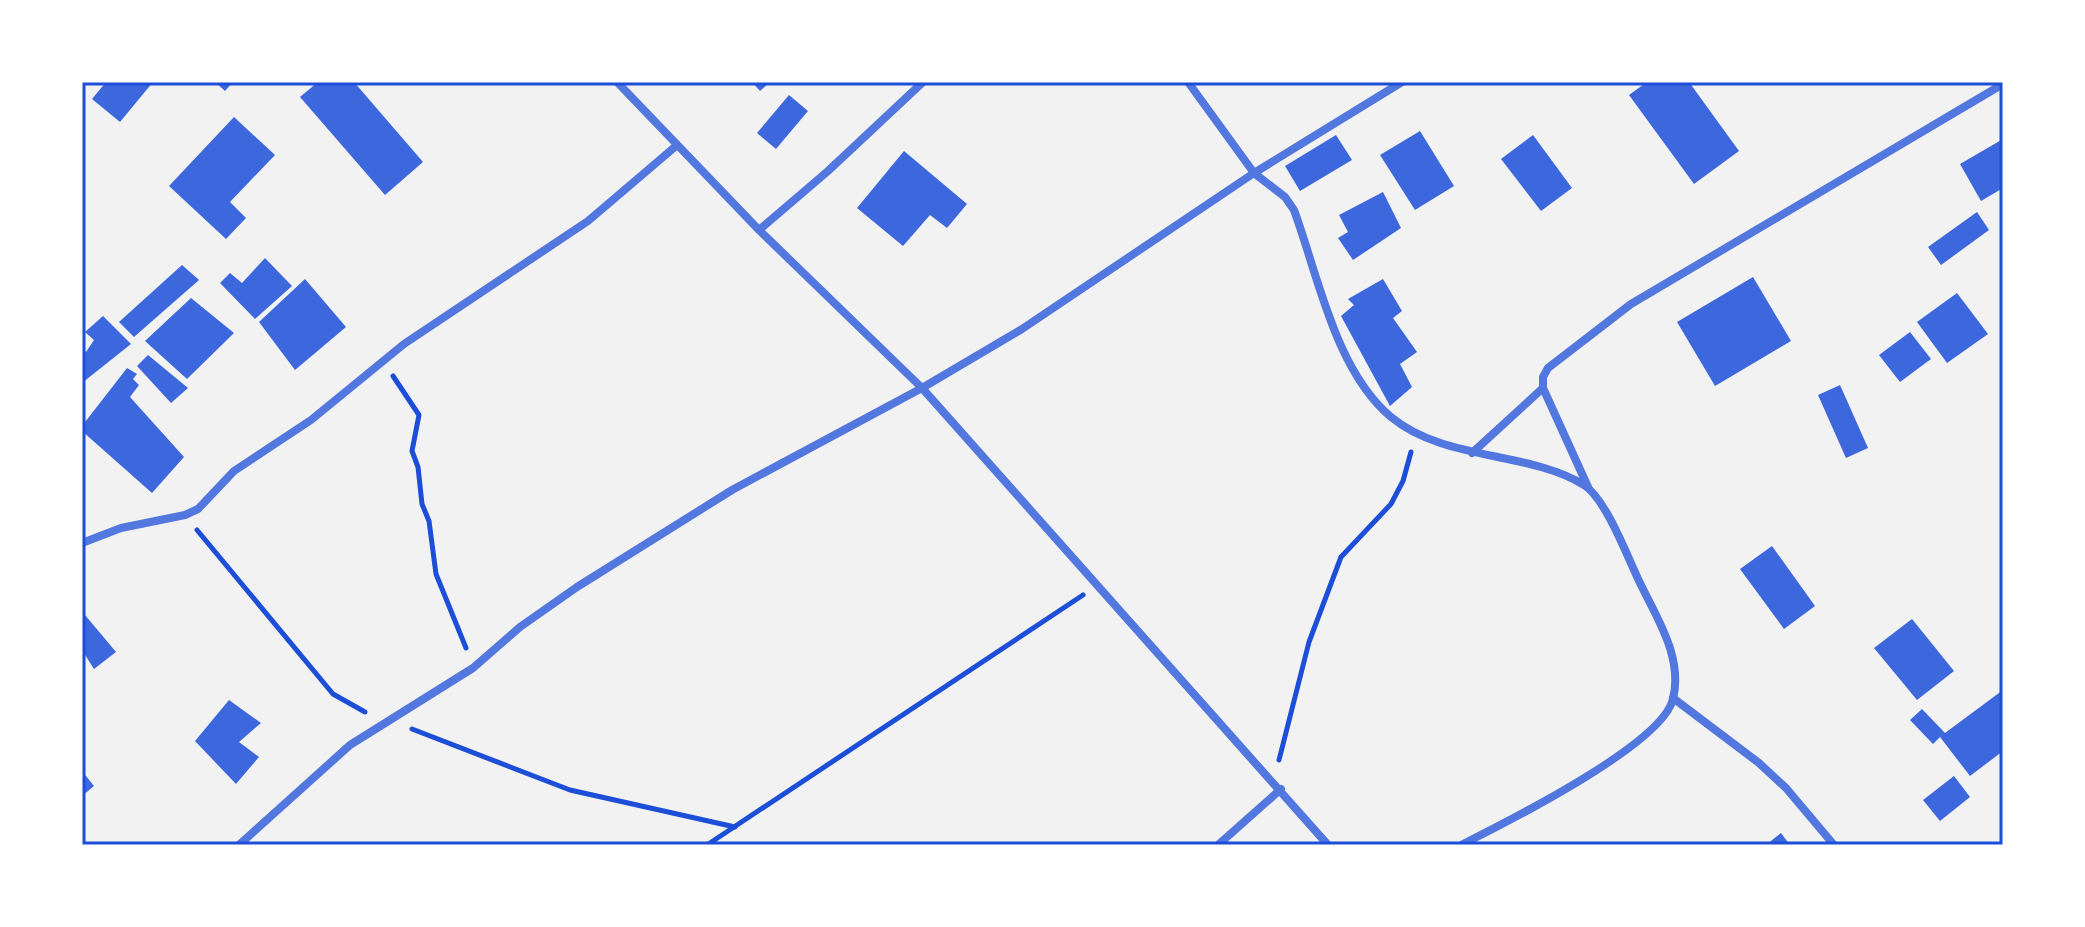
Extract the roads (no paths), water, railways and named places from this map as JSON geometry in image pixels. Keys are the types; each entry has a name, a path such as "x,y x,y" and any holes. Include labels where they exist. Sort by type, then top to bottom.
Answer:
{"street":[{"path":"617,82 759,230 922,388 1328,845"},
{"path":"759,230 828,171 923,82"},
{"path":"1188,82 1254,173 1285,197 1294,210 1330,322 1372,395 1390,416 1417,432 1472,453 1559,474 1588,488"},
{"path":"239,845 350,745 387,719 473,668 520,627 684,519 922,388 1058,305 1254,173 1402,82"},
{"path":"1472,453 1543,388 1548,368 1631,304 2003,84"},
{"path":"82,543 121,528 185,515 207,502 234,471 311,420 383,359 588,221 676,146"},
{"path":"1461,845 1587,776 1656,724 1670,709 1673,698 1674,667 1668,641 1612,526 1588,488 1543,388"},
{"path":"1673,698 1759,763 1786,788 1834,845"},
{"path":"1218,845 1281,789"}]}
